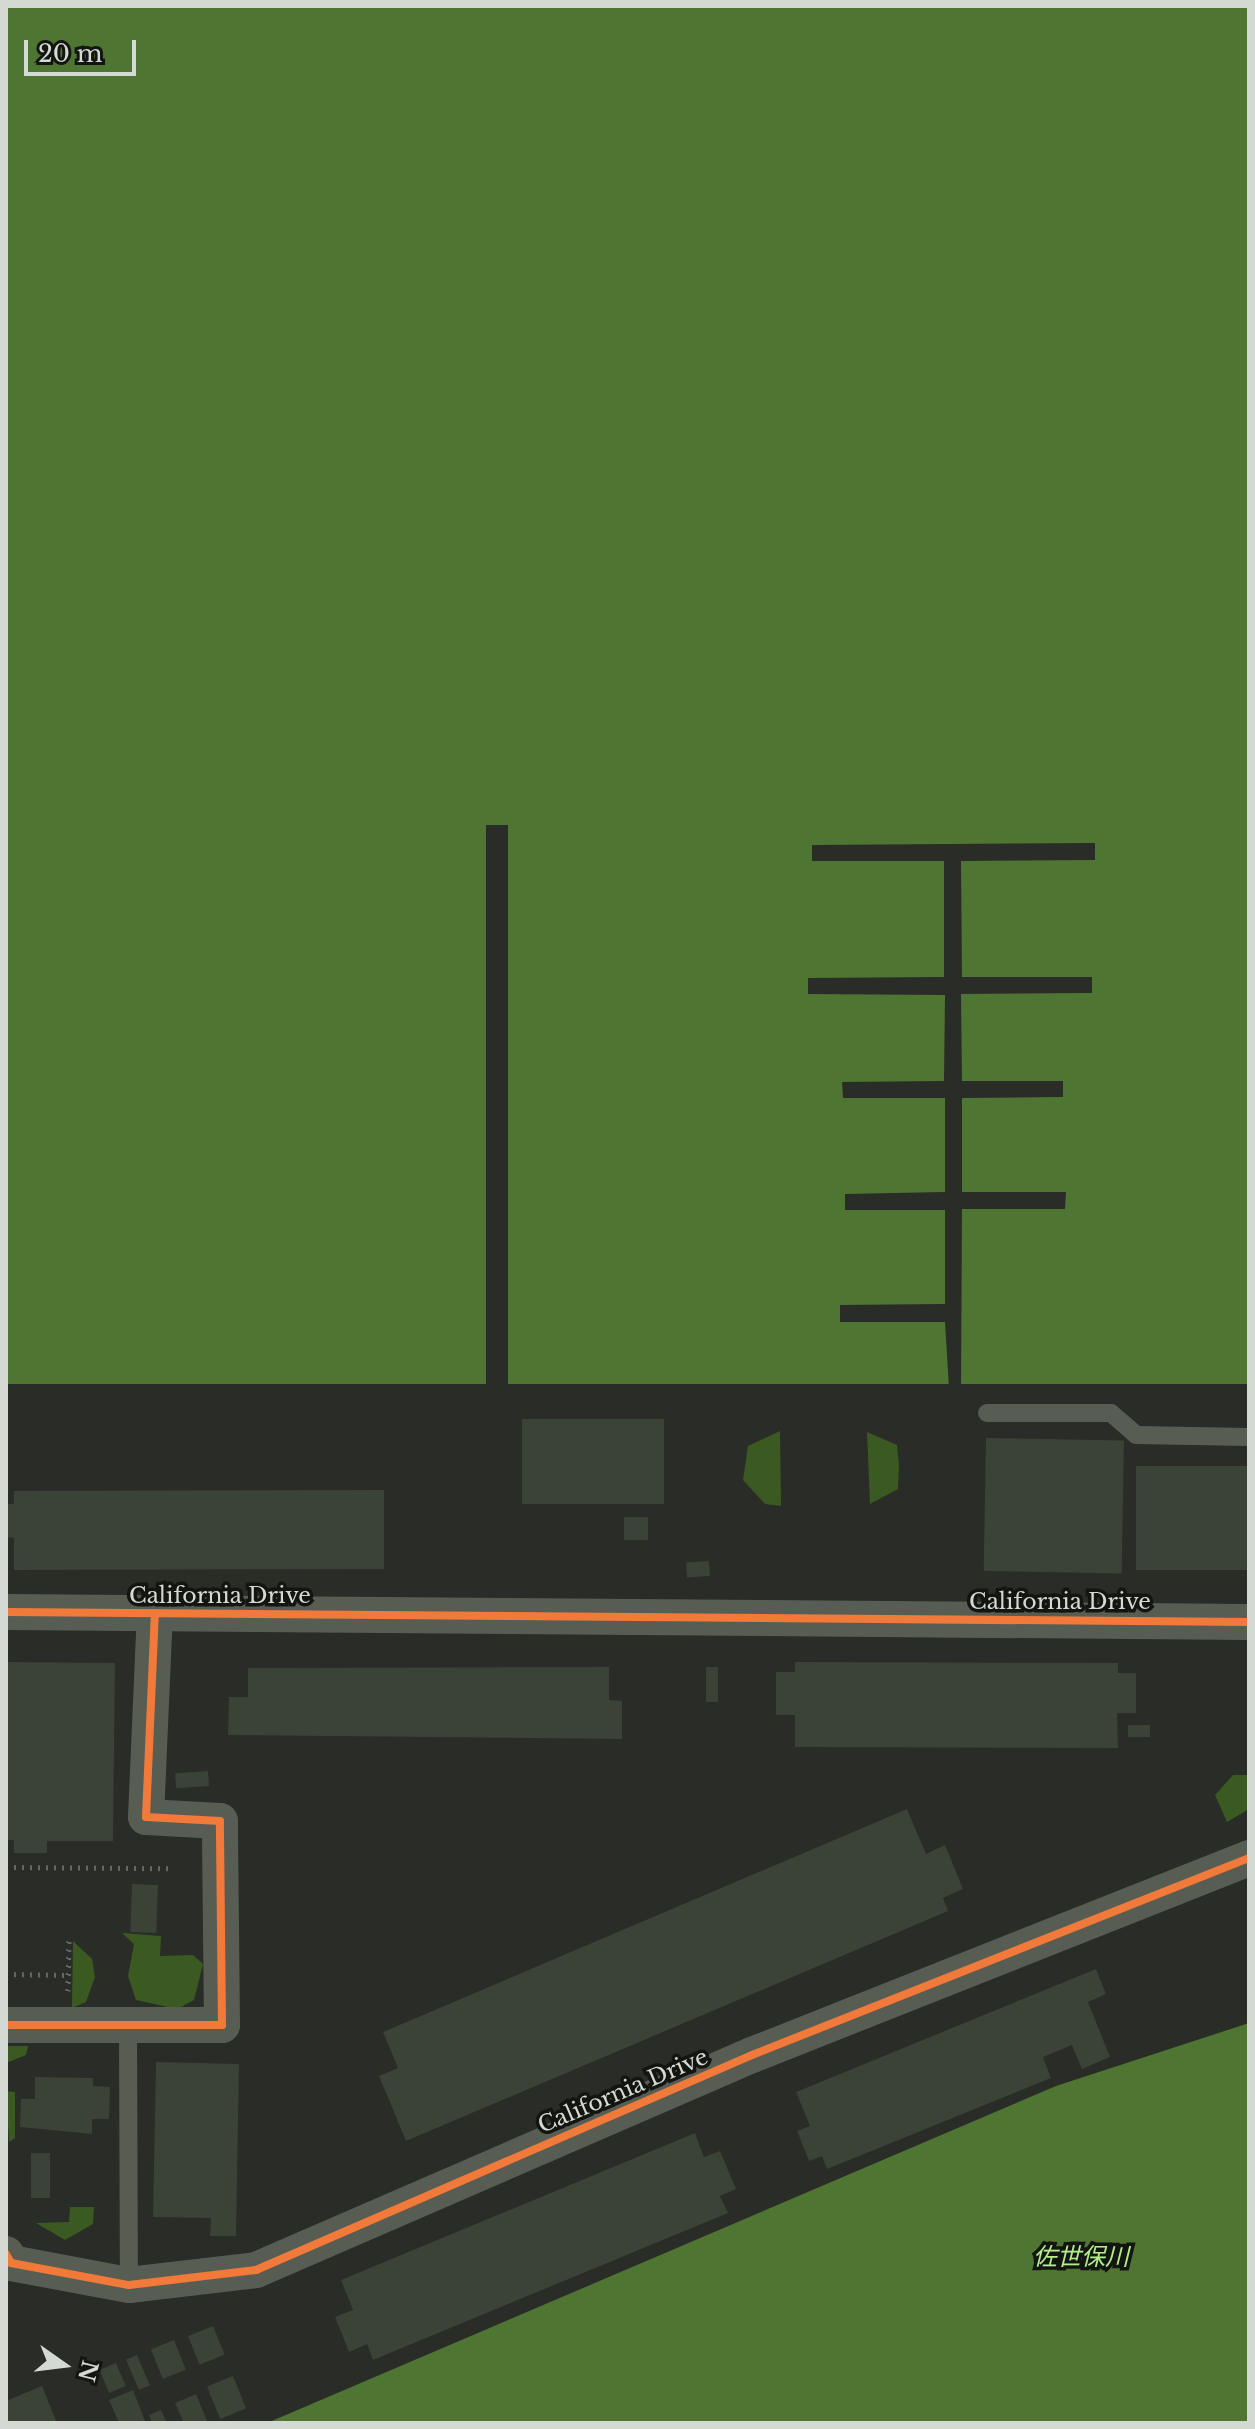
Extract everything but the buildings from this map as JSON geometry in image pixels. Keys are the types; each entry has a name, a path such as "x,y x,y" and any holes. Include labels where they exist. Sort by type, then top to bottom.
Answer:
{"street":[{"name":"California Drive","path":"6,1612 1249,1622"},
{"path":"6,2025 222,2025 220,1821 146,1817 155,1613"},
{"name":"California Drive","path":"8,2261 129,2285 256,2270 752,2055 1249,1858"}],"lane":[{"path":"987,1413 1111,1413 1136,1435 1249,1437"},
{"path":"128,2023 129,2285"}],"path":[{"path":"6,1867 168,1868"},
{"path":"67,2007 69,1940"},
{"path":"6,1974 68,1975"}],"shaded area":[{"path":"780,1431 781,1506 765,1504 743,1480 748,1446"},
{"path":"867,1432 897,1445 899,1465 898,1489 870,1504"},
{"path":"1233,1775 1249,1775 1249,1809 1227,1822 1215,1795"},
{"path":"122,1933 161,1936 160,1956 193,1955 203,1964 194,2000 177,2009 136,2000 128,1976 134,1944"},
{"path":"73,1941 92,1959 95,1977 86,2002 72,2008"},
{"path":"6,2046 28,2046 26,2055 6,2063"},
{"path":"6,2091 15,2092 15,2138 9,2142"},
{"path":"70,2207 94,2207 93,2224 65,2240 36,2223 69,2222"}],"water":[{"path":"6,6 1249,6 1249,1384 6,1384"},
{"name":"佐世保川","path":"1249,2023 1249,2423 267,2423 1056,2086"}],"pier":[{"path":"486,825 508,825 508,1389 486,1389"},
{"path":"1095,843 1095,860 961,861 962,977 1092,977 1092,993 961,994 962,1081 1063,1081 1063,1097 962,1098 962,1192 1066,1192 1065,1209 962,1209 961,1390 949,1388 945,1322 840,1322 840,1305 945,1304 945,1210 845,1210 845,1194 945,1192 945,1098 843,1098 842,1082 944,1081 945,995 808,994 808,978 944,977 944,861 812,861 812,845"}],"cycle path":[{"path":"6,1612 1249,1622"},
{"path":"6,2025 222,2025 220,1821 146,1817 155,1613"},
{"path":"6,2254 11,2263 129,2285 256,2270 752,2055 1249,1858"}]}
